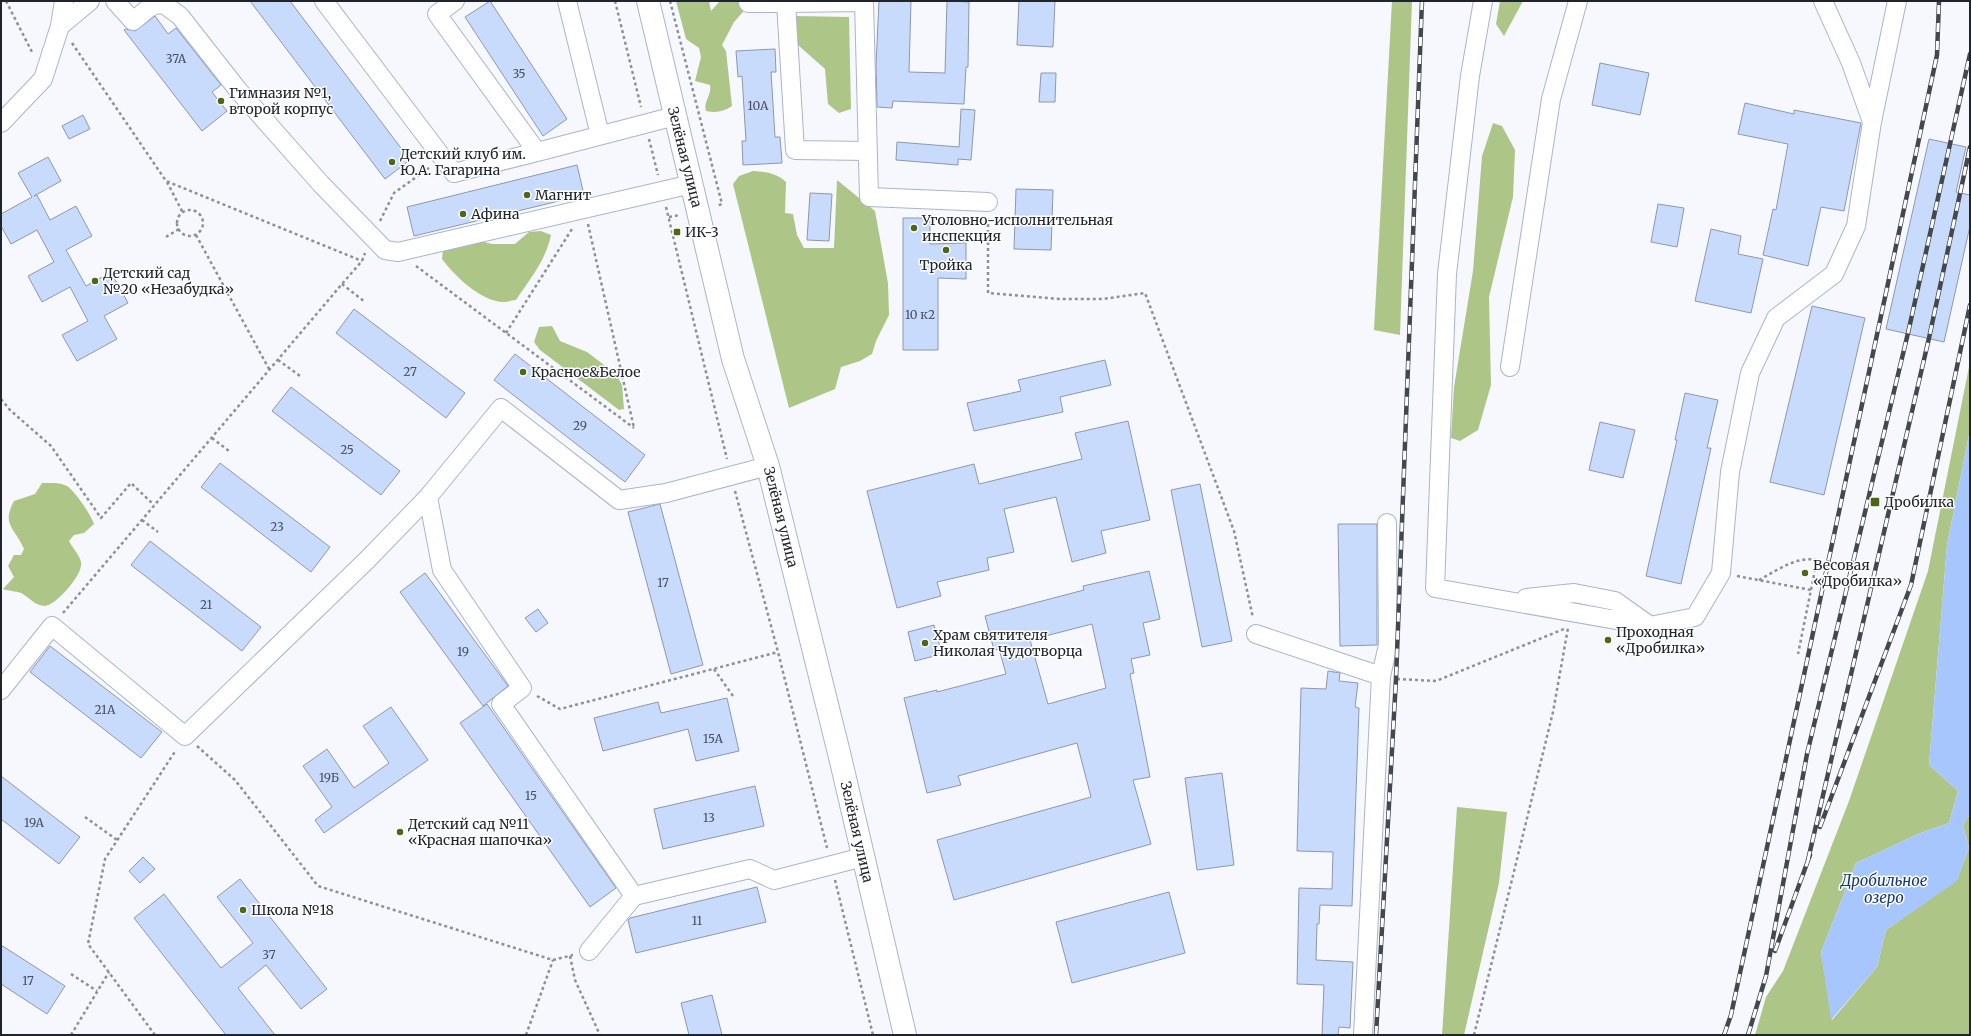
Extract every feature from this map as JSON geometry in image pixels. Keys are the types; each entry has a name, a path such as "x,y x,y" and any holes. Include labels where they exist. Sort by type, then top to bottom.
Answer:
{"main road":[{"name":"Зелёная улица","path":"648,1 733,359 768,466 905,1035"}],"street":[{"path":"1,123 43,79 60,26 64,1"},
{"path":"60,26 90,1"},
{"path":"115,1 133,21 150,7 158,4 165,5 180,16 238,90 321,184 385,250 398,252 692,184"},
{"path":"324,1 454,173 675,116"},
{"path":"455,1 437,14 537,152"},
{"path":"567,1 600,135"},
{"path":"748,3 864,1 867,151 870,197 988,202"},
{"path":"1483,1 1470,76 1447,274 1435,588 1650,626 1695,617 1721,573 1730,472 1750,372 1776,318 1834,274 1856,226 1872,122 1898,1"},
{"path":"1510,367 1551,99 1578,1"},
{"path":"1824,1 1851,62 1872,122"},
{"path":"786,3 794,150 867,151"},
{"path":"1,690 52,626 185,736 368,560 428,497 501,408 619,500 666,493 768,466"},
{"path":"428,497 442,570 522,688 501,704 634,896"},
{"path":"1363,1035 1381,676 1388,645 1387,522"},
{"path":"1256,634 1381,676"},
{"path":"589,951 634,896 750,869 774,880 863,857"}],"path":[{"path":"6,1 43,79"},
{"path":"615,1 731,476 778,652 873,1035"},
{"path":"670,1 722,204"},
{"path":"60,26 166,181 184,213"},
{"path":"52,626 362,260 394,193 443,158"},
{"path":"166,181 362,260"},
{"path":"506,333 585,208"},
{"path":"398,252 634,428 585,208"},
{"path":"192,211 201,218 202,229 196,235 187,236 179,230 178,219 184,213 192,211"},
{"path":"166,237 179,230"},
{"path":"987,234 988,293 1061,299 1102,299 1145,293 1234,530 1256,634"},
{"path":"196,235 270,370"},
{"path":"342,284 365,302"},
{"path":"278,360 300,376"},
{"path":"1,398 10,410 51,446 101,518 131,483 154,505"},
{"path":"212,438 229,451"},
{"path":"142,520 158,532"},
{"path":"1759,580 1797,560 1806,558 1818,560 1798,654"},
{"path":"1721,573 1811,590"},
{"path":"1402,679 1436,681 1568,627 1553,712 1474,1035"},
{"path":"522,688 560,709 778,652"},
{"path":"714,669 733,696"},
{"path":"155,1035 88,944 105,860 185,736 235,780 318,886 552,960 589,951"},
{"path":"85,817 118,840"},
{"path":"570,956 575,980 600,1035"},
{"path":"526,1035 552,960"},
{"path":"70,1035 109,972"},
{"path":"71,974 97,991"}],"green space":[{"path":"676,1 709,1 711,11 720,1 740,2 743,12 734,22 722,45 726,51 732,106 726,110 716,112 706,111 705,108 710,92 710,85 695,81 701,57 699,48 686,39"},
{"path":"1392,1 1412,1 1400,335 1374,330"},
{"path":"1500,1 1523,1 1504,36 1496,24"},
{"path":"795,16 849,17 851,109 839,113 828,104 825,69 798,45"},
{"path":"1493,123 1502,126 1515,150 1513,197 1489,297 1491,385 1478,430 1460,441 1451,438 1454,387 1473,271 1482,156"},
{"path":"753,171 771,174 786,182 785,213 793,214 797,235 804,248 834,248 837,180 875,211 888,283 889,315 876,341 872,354 860,361 841,367 835,389 789,408 733,184 739,176"},
{"path":"541,231 551,235 549,244 537,269 516,300 504,302 486,298 477,293 461,280 442,259 443,250 480,241 492,244 515,244 529,232"},
{"path":"552,326 560,341 587,352 616,374 622,385 624,409 619,410 540,350 534,342 539,327"},
{"path":"1970,362 1970,430 1947,545 1929,765 1958,791 1949,823 1918,834 1856,863 1821,952 1832,1020 1877,967 1886,930 1957,880 1969,848 1963,825 1970,814 1970,1035 1755,1035 1766,997 1783,971 1849,801 1928,571"},
{"path":"42,483 58,483 67,486 90,515 94,524 84,533 74,535 69,541 78,554 81,567 74,581 62,595 45,606 35,603 21,593 3,589 14,577 8,566 14,555 21,555 24,549 9,521 10,509 14,501 35,494"},
{"path":"1457,807 1507,812 1499,883 1464,1035 1442,1035"}],"water":[{"name":"Дробильное озеро","path":"1970,430 1970,814 1963,825 1969,848 1957,881 1886,930 1877,967 1831,1020 1821,952 1856,863 1918,834 1949,823 1958,791 1929,765 1947,545"}],"building":[{"path":"250,1 290,1 410,160 385,179"},
{"path":"490,1 567,119 543,136 465,17"},
{"path":"879,1 911,1 909,72 945,73 947,1 969,2 968,67 966,67 964,104 893,101 892,108 877,107 876,65"},
{"path":"1019,1 1055,1 1053,47 1017,45"},
{"path":"155,16 168,34 176,28 221,85 212,92 227,111 202,131 124,30 135,31"},
{"path":"775,49 776,72 771,72 775,137 780,137 782,163 743,165 742,141 746,141 742,76 738,77 736,51"},
{"path":"1600,63 1649,73 1640,115 1592,105"},
{"path":"1041,73 1056,73 1055,102 1039,102"},
{"path":"1745,103 1794,114 1794,110 1861,123 1844,211 1821,207 1808,266 1763,255 1773,209 1776,210 1788,144 1738,134"},
{"path":"961,109 975,110 971,160 958,159 958,165 896,160 897,142 959,147"},
{"path":"83,115 90,129 69,139 62,126"},
{"path":"1929,139 1966,147 1956,192 1970,195 1970,226 1944,342 1886,329"},
{"path":"48,157 61,181 34,196 37,195 50,220 76,206 92,236 66,250 86,286 111,272 128,303 104,316 117,339 77,361 62,335 88,321 70,287 42,302 28,276 54,262 37,230 11,244 1,226 1,214 32,197 18,173"},
{"path":"577,165 584,195 414,236 407,207"},
{"path":"1016,189 1053,190 1051,250 1014,249"},
{"path":"810,193 832,194 829,241 807,240"},
{"path":"1658,204 1684,208 1677,247 1651,242"},
{"path":"903,218 930,218 930,244 966,243 966,279 938,278 938,350 903,350"},
{"path":"1711,229 1741,236 1738,254 1763,259 1751,313 1695,301"},
{"path":"1812,306 1865,318 1824,495 1770,482"},
{"path":"354,309 465,393 446,418 336,333"},
{"path":"515,354 645,455 625,482 494,380"},
{"path":"1105,360 1111,385 1060,397 1063,412 974,431 967,403 1021,391 1018,380"},
{"path":"291,387 400,471 381,495 272,411"},
{"path":"1685,393 1718,400 1707,448 1711,448 1681,584 1646,576 1677,440 1675,440"},
{"path":"1128,421 1150,520 1101,531 1106,553 1072,562 1056,497 1004,509 1014,552 987,558 989,570 937,582 941,596 897,608 867,491 974,464 979,484 1082,459 1075,433"},
{"path":"1600,422 1635,430 1623,478 1589,470"},
{"path":"220,463 330,547 311,572 201,487"},
{"path":"1200,484 1232,641 1202,647 1171,490"},
{"path":"660,504 703,665 671,674 628,512"},
{"path":"1338,524 1377,524 1377,645 1340,646"},
{"path":"150,541 261,627 242,651 131,565"},
{"path":"1149,571 1160,619 1143,623 1150,655 1131,659 1134,673 1130,674 1150,777 1133,780 1151,844 954,900 937,840 1091,797 1077,743 958,776 961,785 927,793 904,698 937,690 937,692 1006,674 999,649 994,650 985,616 1084,590 1083,586","holes":["1092,624 1106,688 1048,704 1030,640"]},
{"path":"425,573 508,686 483,706 400,592"},
{"path":"538,609 548,623 536,632 525,618"},
{"name":"Храм святителя Николая Чудотворца","path":"934,625 942,654 915,661 908,632"},
{"path":"50,646 162,732 141,758 30,672"},
{"path":"1328,671 1340,673 1339,681 1358,683 1355,707 1359,708 1352,906 1320,905 1319,924 1317,924 1316,960 1353,962 1350,1028 1339,1027 1338,1035 1322,1035 1324,985 1297,984 1299,888 1332,889 1333,852 1297,851 1301,688 1326,689"},
{"path":"727,698 739,751 696,761 688,729 603,751 594,718 658,702 661,713"},
{"path":"487,704 616,888 590,907 460,723"},
{"path":"391,707 428,760 324,833 315,820 332,807 303,766 327,749 354,788 389,763 363,726"},
{"path":"1222,773 1234,865 1197,870 1185,778"},
{"path":"1,776 80,837 59,864 1,819"},
{"path":"755,786 764,826 663,849 654,809"},
{"path":"143,857 155,869 140,883 129,871"},
{"path":"240,879 327,989 301,1009 266,965 238,988 275,1035 226,1035 134,918 164,894 221,968 253,943 217,897"},
{"path":"757,887 766,922 636,953 628,920 630,918"},
{"path":"1169,892 1185,953 1072,983 1056,922"},
{"path":"1,945 65,986 47,1014 1,984"},
{"path":"712,995 722,1035 689,1035 681,1003"}],"railway":[{"path":"1376,1035 1396,679 1422,1"},
{"path":"1724,1035 1731,1015 1937,55 1939,1"},
{"path":"1748,1035 1766,976 1807,754 1908,333 1970,54"},
{"path":"1808,860 1929,338 1970,147"},
{"path":"1820,827 1911,585 1970,305"},
{"path":"1775,951 1810,855"}],"place":[{"name":"Гимназия №1, второй корпус","path":"221,101"},
{"name":"Детский клуб им. Ю.А. Гагарина","path":"392,162"},
{"name":"Магнит","path":"527,195"},
{"name":"Афина","path":"463,214"},
{"name":"Уголовно-исполнительная инспекция","path":"914,228"},
{"name":"ИК-3","path":"677,232"},
{"name":"Тройка","path":"946,250"},
{"name":"Детский сад №20 «Незабудка»","path":"95,281"},
{"name":"Красное&Белое","path":"523,372"},
{"name":"Дробилка","path":"1875,502"},
{"name":"Весовая «Дробилка»","path":"1805,573"},
{"name":"Проходная «Дробилка»","path":"1608,640"},
{"name":"Храм святителя Николая Чудотворца","path":"925,643"},
{"name":"Детский сад №11 «Красная шапочка»","path":"400,832"},
{"name":"Школа №18","path":"243,910"}]}
